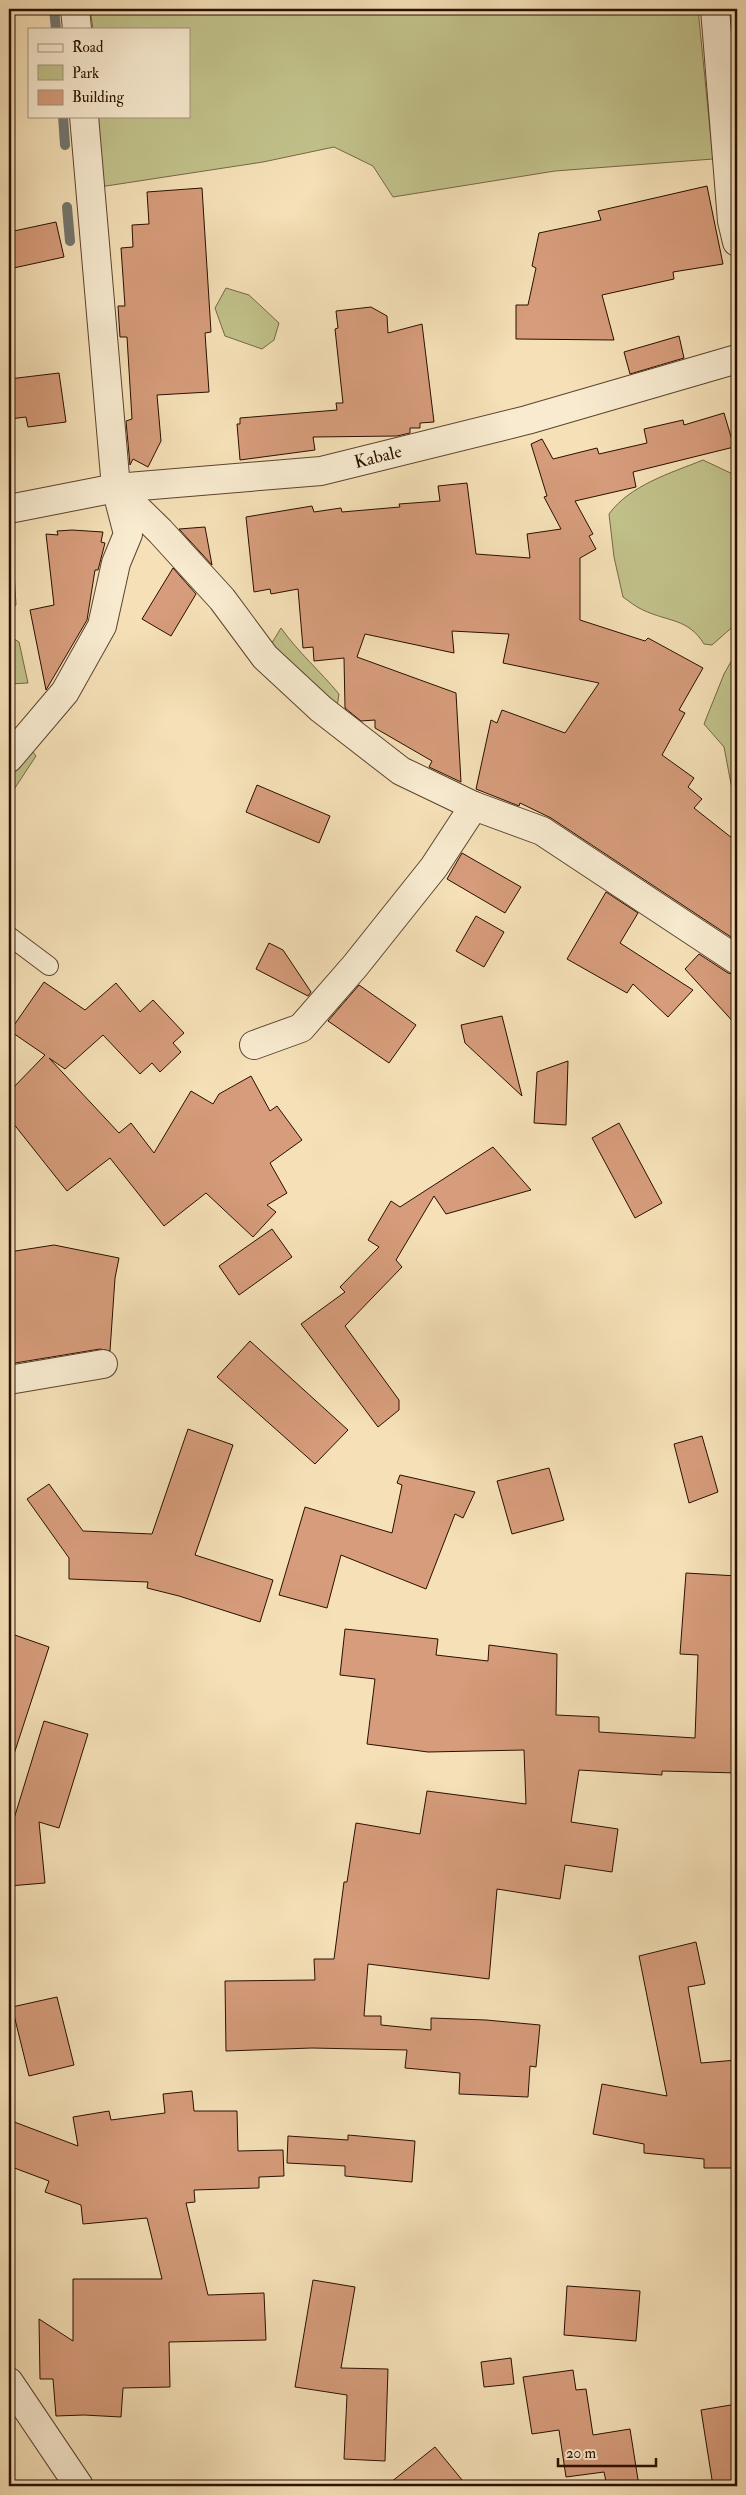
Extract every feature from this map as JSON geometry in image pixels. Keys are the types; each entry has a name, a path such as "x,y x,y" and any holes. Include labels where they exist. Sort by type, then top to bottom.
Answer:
{"street":[{"path":"75,9 77,28"},
{"path":"715,9 732,221 737,242"},
{"path":"9,758 65,692 102,626 116,563 128,534 116,488 84,118"},
{"name":"Kabale","path":"9,509 116,488 321,471 527,420 737,359"},
{"path":"116,488 160,530 222,599 265,657 321,709 401,770 474,806 542,831 737,960"},
{"path":"254,1045 301,1028 355,966 434,867 474,806"},
{"path":"9,1380 102,1364"},
{"path":"9,2382 79,2486"}],"lane":[{"path":"9,936 49,966"}],"green space":[{"path":"90,9 698,9 713,159 555,171 393,197 373,166 334,147 263,162 93,188 95,118 190,118 190,28 93,28"},
{"path":"226,288 249,295 279,323 274,340 262,349 225,336 215,308"},
{"path":"703,460 737,476 737,623 712,645 704,644 691,629 684,625 643,610 623,597 614,557 609,514 628,495 652,481"},
{"path":"9,569 14,571 16,605 9,611"},
{"path":"281,628 339,694 337,708 270,646"},
{"path":"9,636 19,642 28,683 9,684"},
{"path":"737,651 737,806 735,805 724,747 704,724 724,674"},
{"path":"11,722 36,756 9,797 9,723"}],"building":[{"path":"707,186 723,264 673,272 674,279 602,295 614,340 516,339 516,305 528,305 536,268 532,266 539,233 601,220 598,211"},
{"path":"202,188 211,332 205,333 209,392 157,395 161,441 148,467 133,459 130,465 126,421 132,419 127,337 120,337 118,306 125,306 121,248 133,247 132,225 149,224 147,192"},
{"path":"56,222 64,257 9,269 9,232"},
{"path":"371,307 387,316 388,333 422,324 434,422 420,423 420,428 410,428 410,433 397,436 313,437 315,450 240,460 237,424 240,424 240,418 337,410 336,403 343,403 335,329 338,328 336,311"},
{"path":"679,336 684,358 630,374 624,352"},
{"path":"59,373 66,422 28,427 26,417 9,419 9,379"},
{"path":"724,413 734,447 633,472 636,487 575,501 593,534 589,536 596,549 580,558 580,620 645,641 648,638 703,668 679,710 685,713 662,755 694,778 688,787 702,799 694,808 737,842 737,941 551,818 520,803 519,806 476,789 491,720 497,723 502,710 565,733 599,683 503,663 509,634 452,631 454,653 365,634 357,657 456,693 461,782 429,767 432,761 375,728 375,720 361,721 345,708 344,658 314,661 313,647 303,648 298,589 271,594 270,589 254,592 246,517 312,506 314,512 341,508 342,512 400,507 399,504 440,501 438,486 467,483 476,554 530,558 527,534 561,529 544,497 547,496 531,444 542,439 553,459 597,448 599,454 647,443 644,429 683,420 684,425"},
{"path":"205,527 212,565 179,529"},
{"path":"57,531 103,532 101,542 105,543 98,570 95,570 87,620 46,690 30,610 54,605 46,534 58,535"},
{"path":"173,568 196,594 171,636 142,619"},
{"path":"257,785 330,816 319,843 246,812"},
{"path":"462,853 521,887 505,913 447,879"},
{"path":"606,892 638,913 620,943 693,990 668,1017 633,984 627,993 567,959"},
{"path":"476,916 504,932 484,967 456,951"},
{"path":"269,943 283,950 311,992 308,996 256,969"},
{"path":"699,954 728,973 737,975 737,1026 685,969"},
{"path":"44,982 85,1010 116,983 140,1012 153,1000 184,1033 173,1043 181,1052 160,1072 152,1063 140,1074 103,1035 65,1069 49,1058 119,1133 131,1123 154,1153 191,1091 213,1104 219,1094 251,1076 270,1111 277,1106 302,1140 270,1163 287,1193 267,1205 276,1212 253,1237 206,1193 164,1226 110,1158 67,1191 9,1118 9,1092 45,1055 10,1031"},
{"path":"359,985 416,1025 389,1063 328,1021"},
{"path":"502,1016 522,1096 465,1043 461,1025"},
{"path":"568,1061 566,1125 534,1123 537,1072"},
{"path":"619,1123 662,1203 635,1218 592,1138"},
{"path":"493,1147 531,1190 446,1214 434,1196 396,1260 402,1267 345,1326 399,1400 399,1410 378,1427 301,1324 345,1292 340,1287 379,1247 368,1240 391,1201 400,1207"},
{"path":"272,1229 292,1257 239,1295 219,1266"},
{"path":"54,1245 119,1258 115,1278 110,1351 100,1349 9,1364 9,1252"},
{"path":"250,1341 348,1430 315,1464 217,1377"},
{"path":"188,1429 233,1445 195,1555 273,1580 260,1622 179,1596 147,1588 148,1582 69,1579 69,1558 27,1499 49,1484 83,1531 152,1534"},
{"path":"702,1436 718,1492 689,1503 674,1444"},
{"path":"549,1468 564,1520 512,1534 497,1481"},
{"path":"400,1475 475,1492 463,1518 455,1514 426,1589 341,1555 327,1608 279,1595 305,1507 392,1533 402,1485 397,1483"},
{"path":"686,1573 737,1576 737,1773 662,1771 662,1775 579,1770 571,1822 618,1829 612,1872 565,1865 560,1899 497,1889 489,1979 368,1964 364,2016 381,2016 381,2025 431,2030 431,2018 486,2020 540,2025 536,2067 530,2066 528,2097 459,2094 460,2073 405,2068 407,2050 312,2048 226,2051 225,1981 315,1980 314,1959 334,1959 344,1882 347,1882 356,1823 420,1834 427,1791 526,1804 524,1750 428,1752 367,1744 375,1679 340,1675 345,1629 438,1639 436,1655 488,1661 489,1645 557,1654 556,1715 599,1717 599,1732 695,1738 698,1655 680,1654"},
{"path":"9,1633 49,1647 14,1754 9,1753"},
{"path":"44,1721 88,1734 59,1828 39,1822 45,1883 9,1886 9,1835"},
{"path":"696,1942 705,1984 688,1987 701,2063 737,2060 737,2168 704,2168 704,2159 644,2153 644,2144 593,2134 602,2084 667,2096 639,1956"},
{"path":"57,1997 74,2065 29,2076 12,2007"},
{"path":"192,2091 194,2111 237,2111 238,2151 283,2150 284,2176 259,2177 259,2188 194,2190 195,2202 186,2203 208,2295 264,2293 266,2340 169,2342 170,2387 123,2388 121,2417 56,2416 53,2379 40,2379 39,2319 73,2341 73,2279 162,2279 147,2218 83,2224 81,2205 45,2192 49,2181 9,2166 9,2120 78,2146 73,2117 109,2111 111,2120 165,2113 163,2094"},
{"path":"348,2135 415,2141 412,2182 345,2176 345,2166 287,2163 288,2136 348,2140"},
{"path":"313,2280 355,2287 341,2368 388,2369 385,2461 344,2459 347,2395 295,2387"},
{"path":"567,2286 640,2291 636,2341 564,2335"},
{"path":"511,2358 514,2384 484,2387 481,2362"},
{"path":"573,2370 576,2390 586,2389 593,2435 630,2429 639,2486 607,2486 604,2472 566,2477 559,2430 532,2434 523,2377"},
{"path":"737,2404 737,2486 713,2486 701,2410"},
{"path":"435,2447 467,2486 386,2486"}],"waterway":[{"path":"54,9 56,28"},
{"path":"63,118 65,145"},
{"path":"67,207 70,241"}]}
